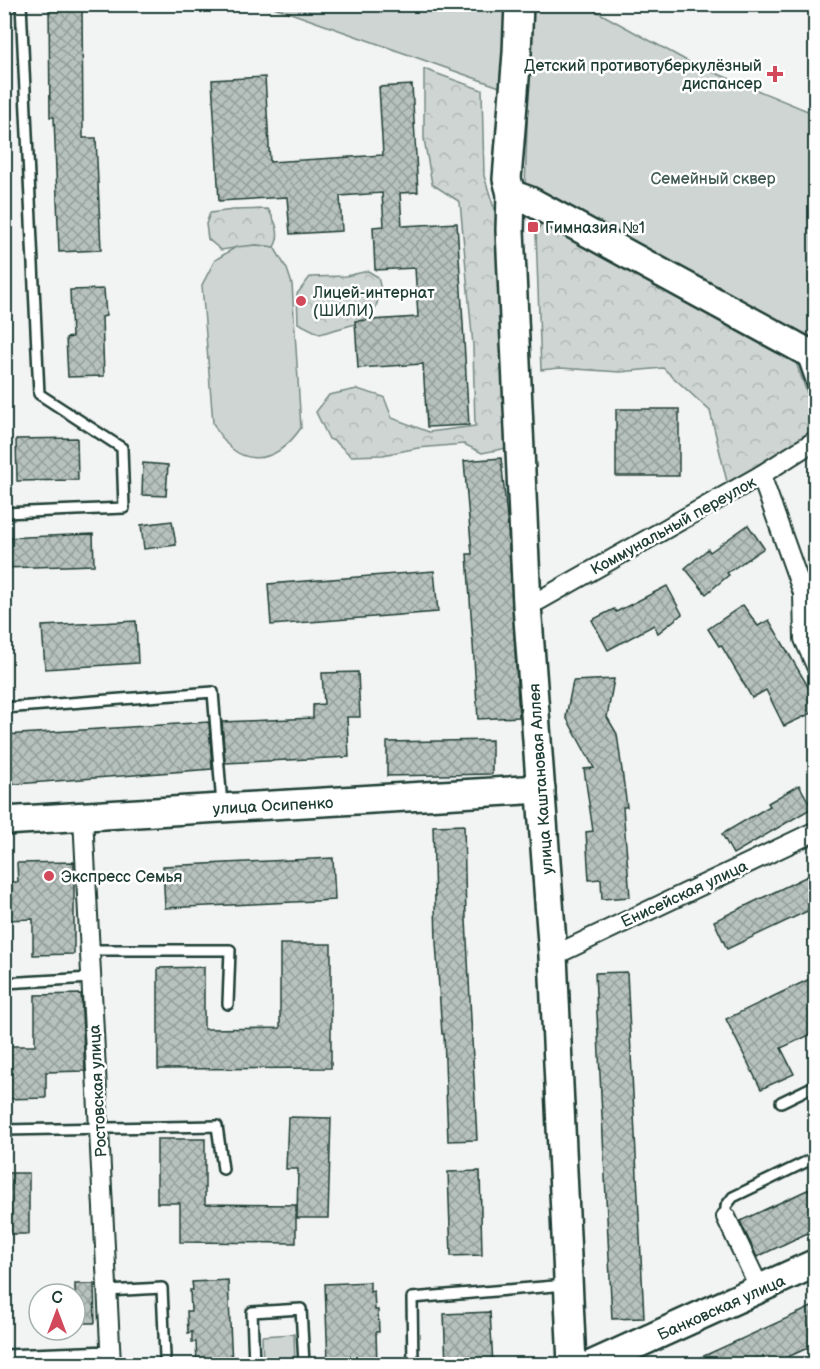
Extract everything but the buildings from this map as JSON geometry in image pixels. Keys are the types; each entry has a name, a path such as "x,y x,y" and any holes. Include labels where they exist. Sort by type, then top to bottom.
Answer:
{"street":[{"name":"улица Каштановая Аллея","path":"519,4 507,179 510,190 510,242 527,605 553,956 566,1285 572,1365"},
{"path":"510,190 808,353"},
{"name":"Коммунальный переулок","path":"527,605 761,475 816,440"},
{"path":"761,475 803,593 804,639 816,666"},
{"name":"улица Осипенко","path":"4,821 541,789"},
{"name":"Ростовская улица","path":"83,817 111,1358"},
{"name":"Енисейская улица","path":"553,956 816,831"},
{"path":"726,1217 760,1289"},
{"name":"Банковская улица","path":"593,1365 816,1263"}],"lane":[{"path":"4,513 124,508 122,448 39,394 21,4"},
{"path":"808,353 816,395"},
{"path":"4,708 213,692 222,808"},
{"path":"90,950 230,950 228,1004"},
{"path":"4,983 91,978"},
{"path":"782,1102 816,1085"},
{"path":"4,1130 217,1126 223,1169"},
{"path":"726,1217 726,1206 733,1197 816,1157"},
{"path":"413,1365 412,1298 566,1285"},
{"path":"107,1291 162,1288 165,1357"},
{"path":"254,1365 252,1312 301,1310 304,1365"},
{"path":"4,1355 111,1358"}],"green space":[{"name":"Семейный сквер","path":"268,5 585,5 689,62 815,114 815,342 525,190 528,97"},
{"path":"424,69 482,90 484,176 498,221 507,448 482,453 464,444 418,448 383,455 351,456 336,442 329,439 316,412 329,395 357,389 384,397 392,418 429,432 475,426 473,346 460,202 432,184 424,139"},
{"path":"268,209 277,232 274,247 256,245 221,250 208,239 206,224 210,213"},
{"path":"544,219 793,354 815,415 815,430 728,486 710,411 663,368 620,372 560,368 541,370 536,233"},
{"path":"256,245 274,247 287,269 292,284 301,428 278,451 254,458 232,449 213,423 202,285 215,260 236,247"},
{"path":"368,271 378,277 381,290 374,313 355,324 320,334 298,323 297,294 310,277 346,276"},
{"path":"294,1334 295,1364 263,1364 262,1336"}],"place":[{"name":"Детский противотуберкулёзный диспансер","path":"775,74"},
{"name":"Гимназия №1","path":"533,227"},
{"name":"Лицей-интернат (ШИЛИ)","path":"301,301"},
{"name":"Экспресс Семья","path":"49,876"}]}
